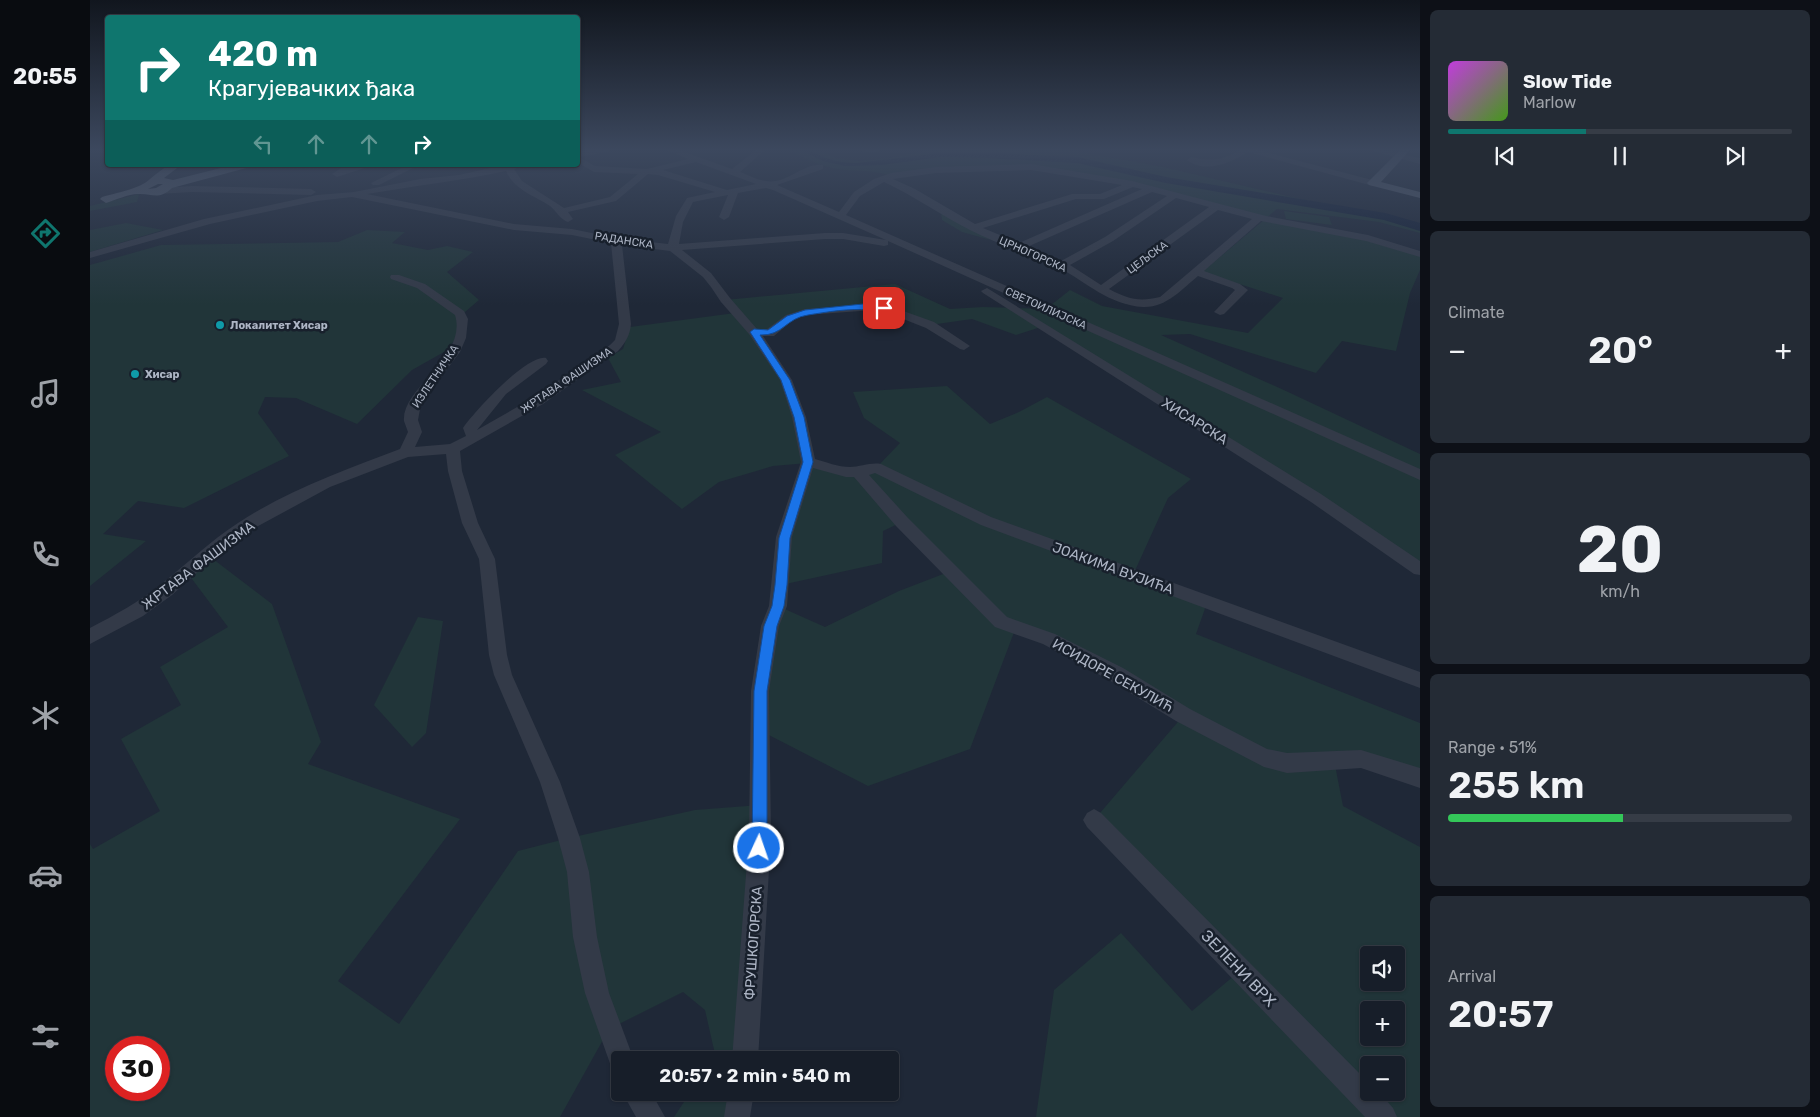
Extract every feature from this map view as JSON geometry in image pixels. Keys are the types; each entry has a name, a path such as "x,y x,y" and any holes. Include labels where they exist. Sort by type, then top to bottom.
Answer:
{"street":[{"path":"208,221 277,201"},
{"name":"РАДАНСКА","path":"92,254 208,221 302,201"},
{"name":"РАДАНСКА","path":"393,201 514,228 572,232 616,241 673,248 825,236 843,236 884,243 894,242"},
{"path":"547,201 562,211 567,217 572,232"},
{"path":"562,211 604,201"},
{"path":"673,248 680,219 688,201"},
{"path":"724,218 729,201"},
{"name":"СВЕТОИЛИЈСКА","path":"804,201 1285,413 1420,475"},
{"path":"840,217 852,201"},
{"name":"ЦРНОГОРСКА","path":"929,201 974,228 1062,265 1130,303 1155,302 1164,299 1259,218"},
{"path":"974,228 1059,201"},
{"path":"1018,246 1125,201"},
{"path":"1062,265 1116,235 1166,201"},
{"path":"1195,201 1295,226 1355,235 1420,254"},
{"name":"ЦЕЉСКА","path":"1102,289 1215,206"},
{"name":"ЖРТАВА ФАШИЗМА","path":"90,638 151,601 213,549 245,526 325,483 406,452 449,450 538,401 619,344 626,323 616,241"},
{"name":"ФРУШКОГОРСКА","path":"673,248 707,275 724,300 754,332 786,380 799,417 808,462 784,538 778,606 770,626 760,691 760,834 746,1051"},
{"path":"1197,272 1242,290 1220,312"},
{"name":"ХИСАРСКА","path":"970,274 974,282 1012,308 1316,498 1420,569"},
{"name":"ИЗЛЕТНИЧКА","path":"395,277 421,286 460,313 462,319 460,338 454,352 415,403 411,420 415,432 406,452"},
{"path":"754,332 770,333 790,317 805,312 874,307 899,313 930,325 964,346"},
{"name":"ЖРТАВА ФАШИЗМА","path":"475,437 470,428 496,396 542,360"},
{"path":"415,432 449,450 470,523 487,559 498,655 504,675 550,782 570,838 578,872 585,938 598,993 618,1051"},
{"name":"ЈОАКИМА ВУЈИЋА","path":"808,462 846,472 858,472 876,468 1000,526 1420,680"},
{"name":"ИСИДОРЕ СЕКУЛИЋ","path":"858,472 902,522 1002,622 1048,639 1116,674 1183,715 1264,758 1287,763 1361,759 1420,778"},
{"name":"ЗЕЛЕНИ ВРХ","path":"1094,820 1384,1117"},
{"path":"640,1101 652,1117"},
{"path":"737,1117 740,1101"}],"green space":[{"path":"110,201 137,201 90,211 90,206"},
{"path":"1192,201 1311,201 1420,223 1420,233 1379,222 1277,209 1265,219 1344,233 1420,254 1420,270 1410,293 1396,351 1342,341 1316,373 1190,334 1161,335 1420,454 1420,569 1044,326 1016,335 972,319 930,325 884,308 805,312 773,331 755,332 786,380 809,463 828,468 876,468 900,443 864,418 853,392 947,386 990,424 1019,412 1047,397 1191,479 1168,498 1133,575 1207,603 1196,634 1420,723 1420,778 1334,760 1343,806 1420,847 1420,1117 1036,1117 1054,990 1121,933 1192,1011 1241,970 1094,820 1183,716 1016,627 970,749 868,786 759,730 778,606 825,627 899,591 951,571 902,522 883,531 882,563 781,585 808,463 773,466 719,482 682,509 615,455 661,432 582,390 621,382 608,358 623,349 630,327 735,313 725,300 895,284 950,309 983,307 1046,309 1070,290 1102,306 1248,333 1283,298 1202,272 1264,220"},
{"path":"1284,211 1329,217 1332,225 1286,219"},
{"path":"941,212 991,240 962,232 942,220"},
{"path":"126,223 163,230 90,252 90,230"},
{"path":"367,230 405,232 392,243 428,250 447,246 473,252 447,272 479,300 458,318 457,338 444,352 412,370 357,424 296,398 265,397 258,413 289,456 184,508 138,501 103,534 146,541 90,586 90,265 161,245 338,242"},
{"path":"209,556 272,604 321,742 308,764 460,819 338,981 399,1024 518,851 695,810 760,805 746,1051 714,1051 705,1010 683,992 609,1029 560,1117 90,1117 90,844 93,849 160,811 121,739 181,705 160,667 228,627 189,575"},
{"path":"418,617 443,621 426,733 412,747 374,705"},
{"path":"685,1101 740,1101 737,1117 674,1117"}],"waterway":[{"path":"1291,201 1385,217 1420,227"}],"place":[{"name":"Локалитет Хисар","path":"220,325"},
{"name":"Хисар","path":"135,374"}],"route":[{"path":"759,848 760,691 770,626 778,606 784,538 808,462 799,417 786,380 754,332 770,333 790,317 805,312 863,307 884,308"}]}
